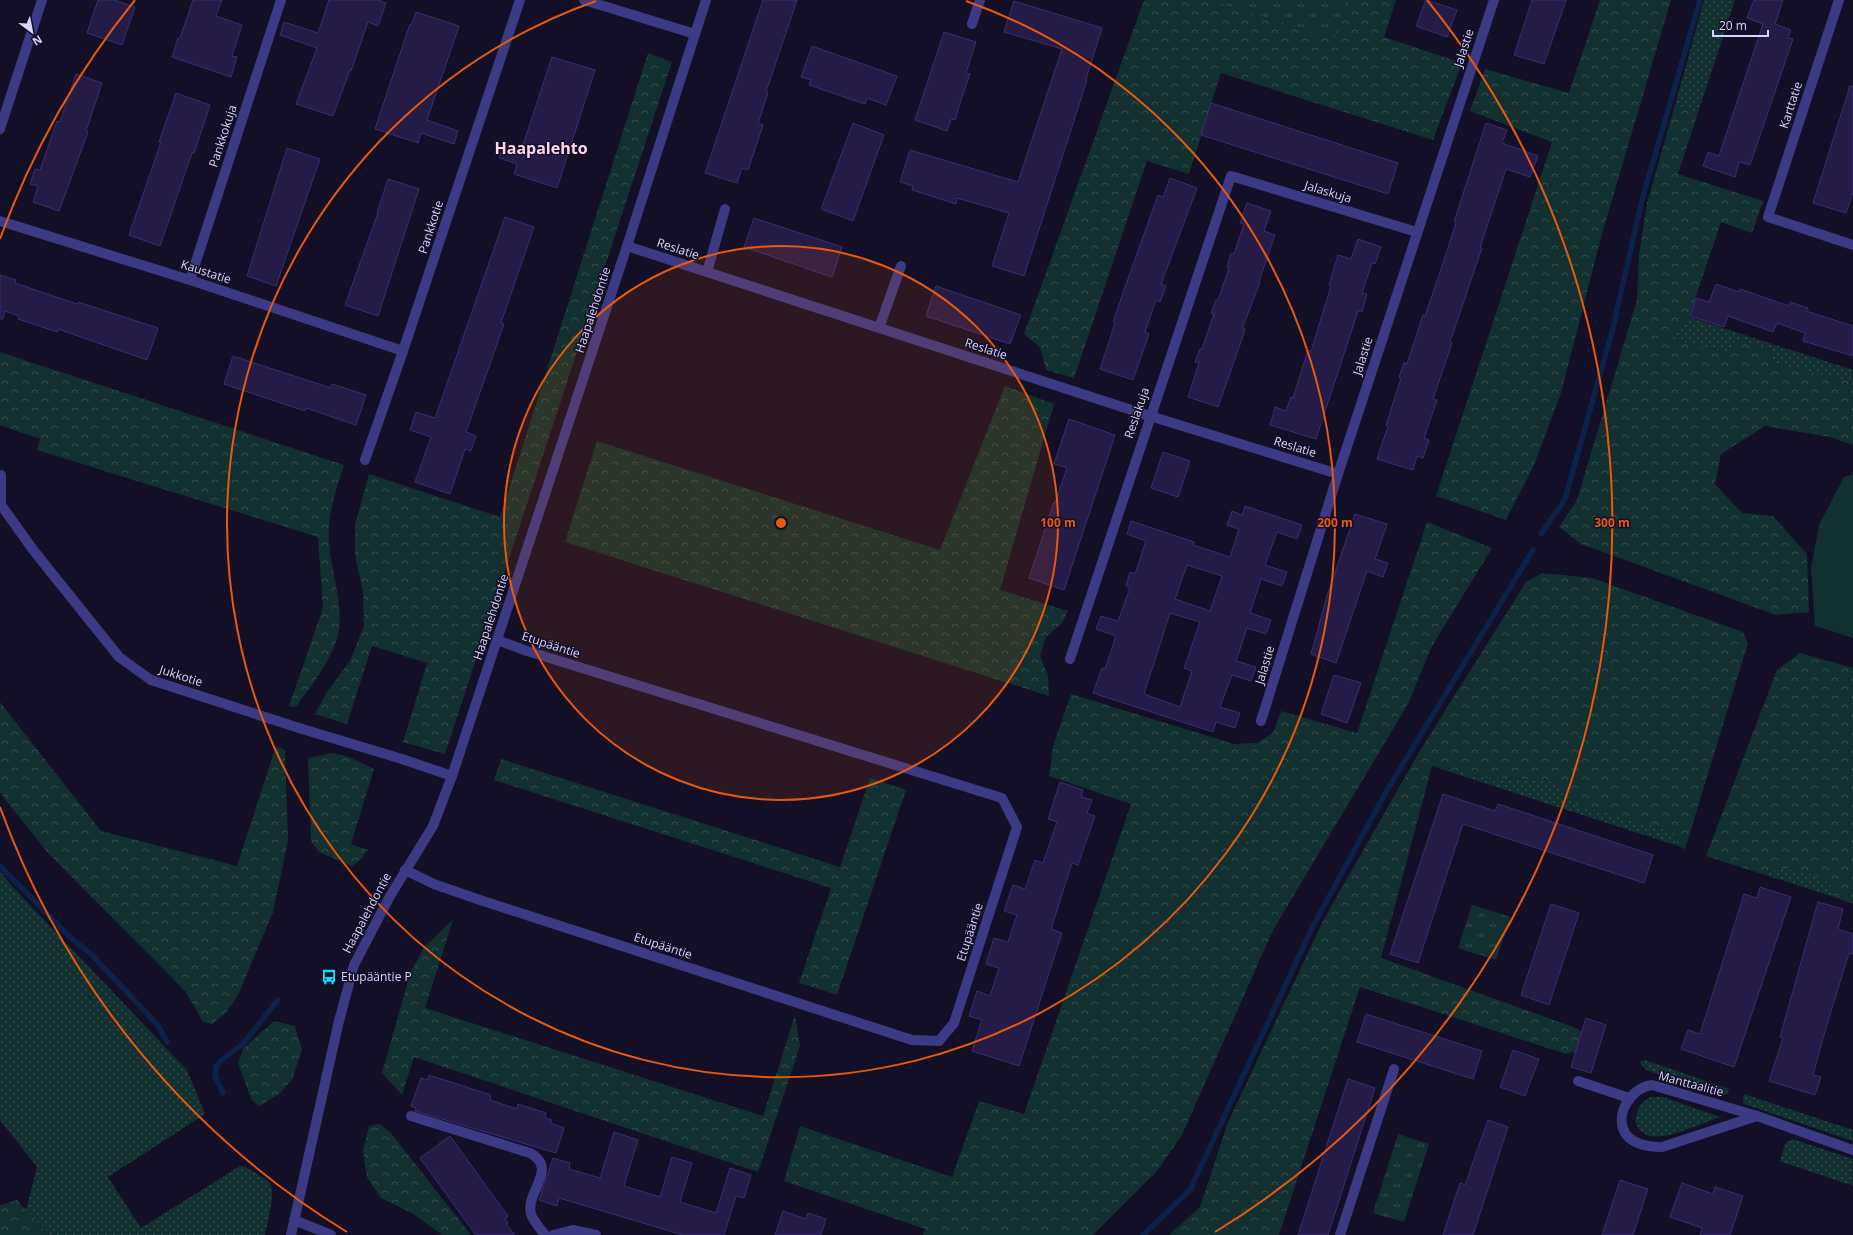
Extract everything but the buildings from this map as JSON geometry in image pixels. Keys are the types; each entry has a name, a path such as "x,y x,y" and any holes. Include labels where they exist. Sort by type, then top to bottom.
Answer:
{"street":[{"path":"0,129 42,0"},
{"name":"Pankkokuja","path":"190,280 281,0"},
{"name":"Pankkotie","path":"364,460 403,351 520,0"},
{"path":"584,0 598,2 695,34"},
{"name":"Haapalehdontie","path":"291,1235 338,1025 354,965 405,870 432,826 452,776 627,246 706,0"},
{"path":"972,24 980,0"},
{"name":"Jalastie","path":"1261,721 1338,474 1494,0"},
{"name":"Karttatie","path":"1839,0 1768,218 1853,245"},
{"name":"Jalaskuja","path":"1231,176 1418,232"},
{"name":"Reslakuja","path":"1070,658 1231,176"},
{"path":"707,272 725,209"},
{"name":"Kaustatie","path":"0,221 190,280 403,351"},
{"name":"Reslatie","path":"627,246 1150,416 1338,474"},
{"path":"879,328 901,266"},
{"name":"Jukkotie","path":"1,475 2,505 34,551 119,657 151,680 299,728 402,758 452,776"},
{"name":"Etupääntie","path":"405,870 434,884 477,899 912,1040 939,1041 954,1023 1017,827 1002,798 534,654 497,640"},
{"path":"1340,1235 1394,1069"},
{"path":"1578,1081 1629,1098 1624,1109 1622,1122 1625,1132 1633,1140 1651,1147 1671,1145 1757,1116"},
{"name":"Manttaalitie","path":"1629,1098 1646,1086 1659,1086 1757,1116 1853,1150"},
{"path":"411,1116 530,1153 537,1157 542,1164 542,1172 531,1205 531,1214 545,1235"},
{"path":"294,1220 331,1235"},
{"path":"557,1234 573,1230 596,1235"}],"green space":[{"path":"1144,0 1396,0 1384,37 1462,63 1433,140 1221,73 1189,174 1147,161 1074,378 1046,370 1040,347 1024,334"},
{"path":"1209,0 1346,0 1335,38"},
{"path":"1600,0 1671,0 1602,234 1561,393 1534,465 1506,520 1436,496 1552,142 1470,111 1485,69 1569,93"},
{"path":"1704,0 1735,0 1698,113 1675,105"},
{"path":"648,53 672,62 445,754 403,742 427,663 372,646 347,724 315,714 327,692 350,661 364,626 363,592 355,555 355,525 369,474 500,517"},
{"path":"1675,105 1698,113 1678,174 1763,201 1752,233 1721,222 1689,317 1668,338 1729,353 1735,340 1770,349 1772,363 1853,382 1853,445 1830,437 1765,426 1721,454 1715,484 1742,513 1773,516 1807,554 1809,612 1776,615 1581,544 1559,527 1577,500 1637,300 1639,255 1647,203"},
{"path":"1689,317 1853,370 1853,382 1772,363 1770,349 1735,340 1730,353 1668,338"},
{"path":"0,352 344,465 329,523 330,554 340,616 337,639 334,648 319,674 296,707 289,706 323,608 318,537 37,450 40,439 0,425"},
{"path":"1005,386 1054,404 1000,590 1068,611 1062,623 1046,637 1040,656 1048,675 1049,696 565,542 597,441 940,550"},
{"path":"1853,474 1853,638 1815,626 1811,568 1819,525 1844,477"},
{"path":"1427,522 1492,548 1431,648 1408,704 1273,930 1182,1135 1157,1171 1093,1235 923,1235 925,1229 784,1181 800,1126 952,1177 979,1101 1024,1114 1131,804 1049,776 1053,746 1071,694 1234,744 1257,743 1273,733 1281,711 1357,733"},
{"path":"1542,573 1592,578 1743,632 1748,643 1685,849 1678,846 1674,832 1576,805 1567,798 1556,783 1544,779 1487,778 1432,766 1381,958 1576,1028 1597,1041 1597,1056 1572,1052 1566,1054 1360,987 1279,1235 1169,1235 1200,1207 1228,1122 1324,919 1421,749 1526,582"},
{"path":"1800,653 1853,668 1853,904 1834,897 1829,883 1806,872 1778,868 1762,874 1706,856 1777,670"},
{"path":"0,702 101,831 237,866 276,746 285,750 288,841 273,912 239,993 226,1013 212,1024 203,1022 186,992 48,853 0,793"},
{"path":"333,753 349,757 374,769 351,844 368,850 361,859 352,866 319,852 311,841 308,758"},
{"path":"501,759 840,867 870,778 906,790 837,995 799,983 831,888 494,780"},
{"path":"1432,766 1487,778 1544,779 1556,783 1567,798 1576,805 1674,832 1678,846"},
{"path":"1778,868 1806,872 1830,883 1834,897 1762,874"},
{"path":"0,871 12,886 187,1070 205,1114 108,1177 141,1228 240,1166 244,1166 269,1182 271,1186 272,1199 265,1235 50,1235 26,1210 37,1167 0,1120"},
{"path":"1472,905 1511,917 1496,960 1458,948"},
{"path":"453,920 425,1008 763,1116 795,1015 800,1046 758,1172 414,1057 402,1095 382,1073 410,974 424,947"},
{"path":"274,1021 295,1026 302,1050 292,1080 279,1094 259,1106 251,1099 238,1063 243,1049"},
{"path":"1645,1060 1729,1089 1728,1093 1722,1096 1646,1070 1639,1062"},
{"path":"1744,1094 1853,1130 1853,1141 1744,1104"},
{"path":"1651,1097 1663,1097 1720,1117 1668,1135 1652,1136 1645,1134 1639,1129 1635,1121 1641,1104"},
{"path":"380,1124 391,1133 471,1235 442,1235 412,1213 381,1198 367,1177 363,1151 369,1126"},
{"path":"1398,1134 1429,1144 1404,1222 1373,1213"},
{"path":"1792,1139 1853,1159 1853,1186 1780,1161 1785,1144"},
{"path":"17,1200 49,1235 0,1235 0,1205"}],"waterway":[{"path":"1541,534 1565,499 1612,332 1642,200 1700,0"},
{"path":"1143,1235 1190,1190 1313,926 1386,792 1533,550"},
{"path":"0,866 72,939 91,954 157,1024 167,1042"},
{"path":"223,1093 215,1076 216,1066 225,1057 243,1044 278,1000"}],"place":[{"name":"Etupääntie P","path":"329,977"}],"district":[{"name":"Haapalehto","path":"541,148"}]}
